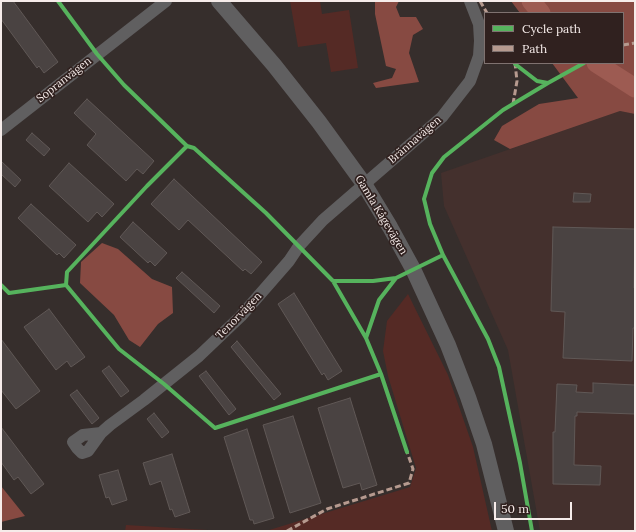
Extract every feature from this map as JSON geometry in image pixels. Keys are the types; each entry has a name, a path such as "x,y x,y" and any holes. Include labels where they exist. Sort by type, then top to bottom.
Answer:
{"street":[{"name":"Sopranvägen","path":"1,130 166,1"},
{"name":"Gamla Kågevägen","path":"219,1 319,122 364,184 413,269 448,345 468,397 484,444 506,531"},
{"name":"Brännavägen","path":"364,184 442,117 470,81 479,56 480,41 479,24 470,1"},
{"name":"Tenorvägen","path":"101,433 110,424 144,400 199,356 234,323 267,287 299,246 323,220 364,184"}],"shaded area":[{"path":"290,1 320,1 322,14 349,10 358,68 331,72 326,43 298,47"},
{"path":"375,1 399,1 396,7 400,17 416,17 423,29 413,35 409,53 419,82 376,88 373,83 392,78 396,69 386,66 375,14"},
{"path":"511,1 635,1 635,114 620,111 510,149 494,140 502,126 539,104 578,98 553,64 624,64 624,12 519,12"},
{"path":"620,111 635,114 635,531 540,531 508,350 444,206 441,173"},
{"path":"102,243 118,249 152,279 172,287 173,313 158,324 140,347 129,340 114,315 80,283 81,262"},
{"path":"408,294 448,375 473,447 492,531 266,531 410,487 416,468 388,376 383,351 387,321"},
{"path":"1,486 25,516 1,522"},
{"path":"126,525 224,531 125,531"}],"building":[{"path":"1,1 13,1 58,62 44,73 39,66 37,68 1,19"},
{"path":"87,99 154,161 143,174 137,169 126,181 87,145 96,134 74,113"},
{"path":"32,133 50,149 44,156 26,140"},
{"path":"1,161 21,180 15,187 1,174"},
{"path":"69,163 114,204 102,217 97,212 88,222 49,186"},
{"path":"174,179 262,262 251,274 245,269 243,271 188,220 179,230 151,204"},
{"path":"574,193 591,194 590,202 573,202"},
{"path":"31,204 76,245 64,258 59,253 57,255 18,218"},
{"path":"133,222 167,253 155,266 150,261 148,263 120,237"},
{"path":"553,227 635,229 635,328 633,328 632,361 563,358 565,312 551,311"},
{"path":"182,272 220,306 214,313 176,278"},
{"path":"294,293 342,371 328,380 324,373 322,375 278,304"},
{"path":"49,309 85,357 71,367 67,361 56,370 24,327"},
{"path":"1,339 40,391 16,409 1,390"},
{"path":"237,341 281,394 274,400 231,347"},
{"path":"109,366 129,391 121,397 102,371"},
{"path":"206,371 236,409 229,415 199,376"},
{"path":"593,383 635,385 635,414 577,412 577,416 575,416 574,465 601,466 600,485 553,484 553,432 555,432 557,384 577,385 576,392 593,393"},
{"path":"77,390 99,418 92,424 70,395"},
{"path":"350,398 377,485 362,490 360,483 343,488 318,408"},
{"path":"154,413 169,432 162,438 147,419"},
{"path":"293,416 321,503 290,513 263,425"},
{"path":"1,427 44,484 31,494 18,477 14,480 1,462"},
{"path":"247,429 274,518 254,524 253,520 250,520 224,437"},
{"path":"172,454 190,512 175,517 172,509 170,510 161,481 150,485 143,463"},
{"path":"118,470 127,500 112,505 109,497 106,498 99,475"}],"waterway":[{"path":"531,1 540,12"},
{"path":"598,64 635,88"}],"marked path":[{"path":"480,1 486,12"},
{"path":"624,45 635,43"},
{"path":"513,104 517,81 515,64"},
{"path":"287,531 327,509 409,483 413,469 406,449"}],"cycle path":[{"path":"58,1 97,54 124,85 187,146 194,148 266,213 333,281 366,338 381,374 407,452"},
{"path":"515,64 537,81 548,83 582,64"},
{"path":"532,531 520,463 499,367 488,339 443,255 430,224 424,199 432,173 444,157 503,110 548,83"},
{"path":"1,285 9,293 66,285 67,272 147,186 187,146"},
{"path":"333,281 373,281 396,278 443,255"},
{"path":"366,338 379,300 396,278"},
{"path":"66,285 119,349 164,384 215,428 381,374"}]}
